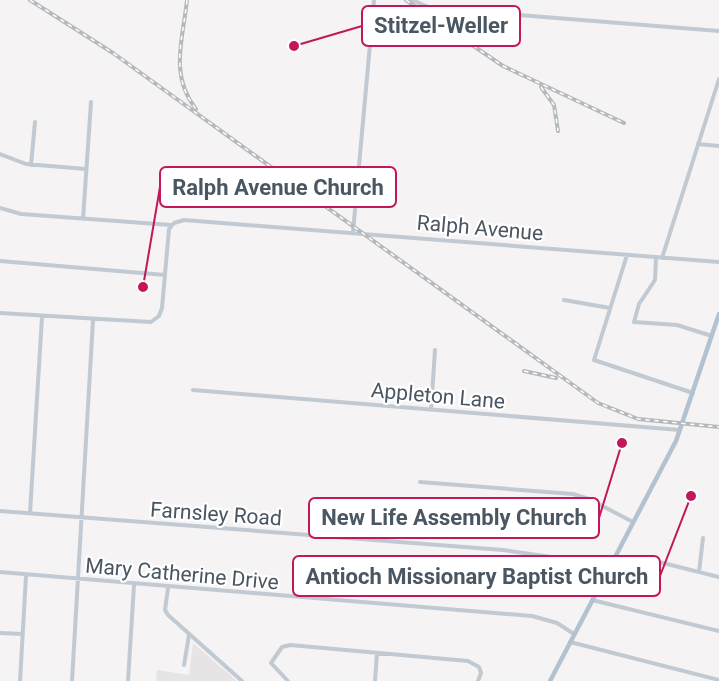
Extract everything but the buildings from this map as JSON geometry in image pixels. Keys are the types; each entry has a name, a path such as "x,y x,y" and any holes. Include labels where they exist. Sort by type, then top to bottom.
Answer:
{"main road":[{"path":"553,680 574,634 680,430 719,314"}],"street":[{"path":"353,232 374,0"},
{"path":"412,0 442,13 519,15 719,31"},
{"path":"662,258 719,79"},
{"path":"83,219 91,102"},
{"path":"32,165 35,122"},
{"path":"698,144 719,146"},
{"path":"0,153 10,160 32,165 86,169"},
{"name":"Ralph Avenue","path":"0,208 21,214 83,219 171,225 184,220 719,262"},
{"path":"0,313 146,323 154,320 162,308 171,225"},
{"path":"627,255 594,359 597,363 694,393"},
{"path":"656,257 655,280 639,304 634,322 677,324 712,336"},
{"path":"0,261 165,275"},
{"path":"564,300 610,308"},
{"path":"30,513 42,317"},
{"path":"72,681 93,320"},
{"path":"430,410 435,350"},
{"name":"Appleton Lane","path":"193,390 680,430"},
{"path":"420,482 573,494 590,499 633,522"},
{"name":"Farnsley Road","path":"0,511 522,552 565,559 603,580"},
{"path":"699,572 703,538"},
{"path":"615,557 655,561 719,577"},
{"name":"Mary Catherine Drive","path":"0,572 78,581 532,616 557,623 574,634"},
{"path":"20,681 26,576"},
{"path":"128,681 134,585"},
{"path":"168,588 166,612 242,681"},
{"path":"592,600 719,631"},
{"path":"1,633 22,634"},
{"path":"184,665 189,634"},
{"path":"570,642 719,680"},
{"path":"288,681 271,664 272,658 286,645 468,660 479,667 481,673 478,681"},
{"path":"375,681 377,653"}],"shaded area":[{"path":"193,643 237,681 156,681 157,670 189,675"}],"railway":[{"path":"30,0 113,53 598,403 638,419 719,427"},
{"path":"187,0 180,70 188,96 196,109"},
{"path":"406,0 503,66 624,123"},
{"path":"541,87 554,105 558,131"},
{"path":"524,371 556,378"}],"place":[{"name":"Stitzel-Weller","path":"294,46"},
{"name":"Ralph Avenue Church","path":"143,287"},
{"name":"New Life Assembly Church","path":"622,443"},
{"name":"Antioch Missionary Baptist Church","path":"691,496"}]}
